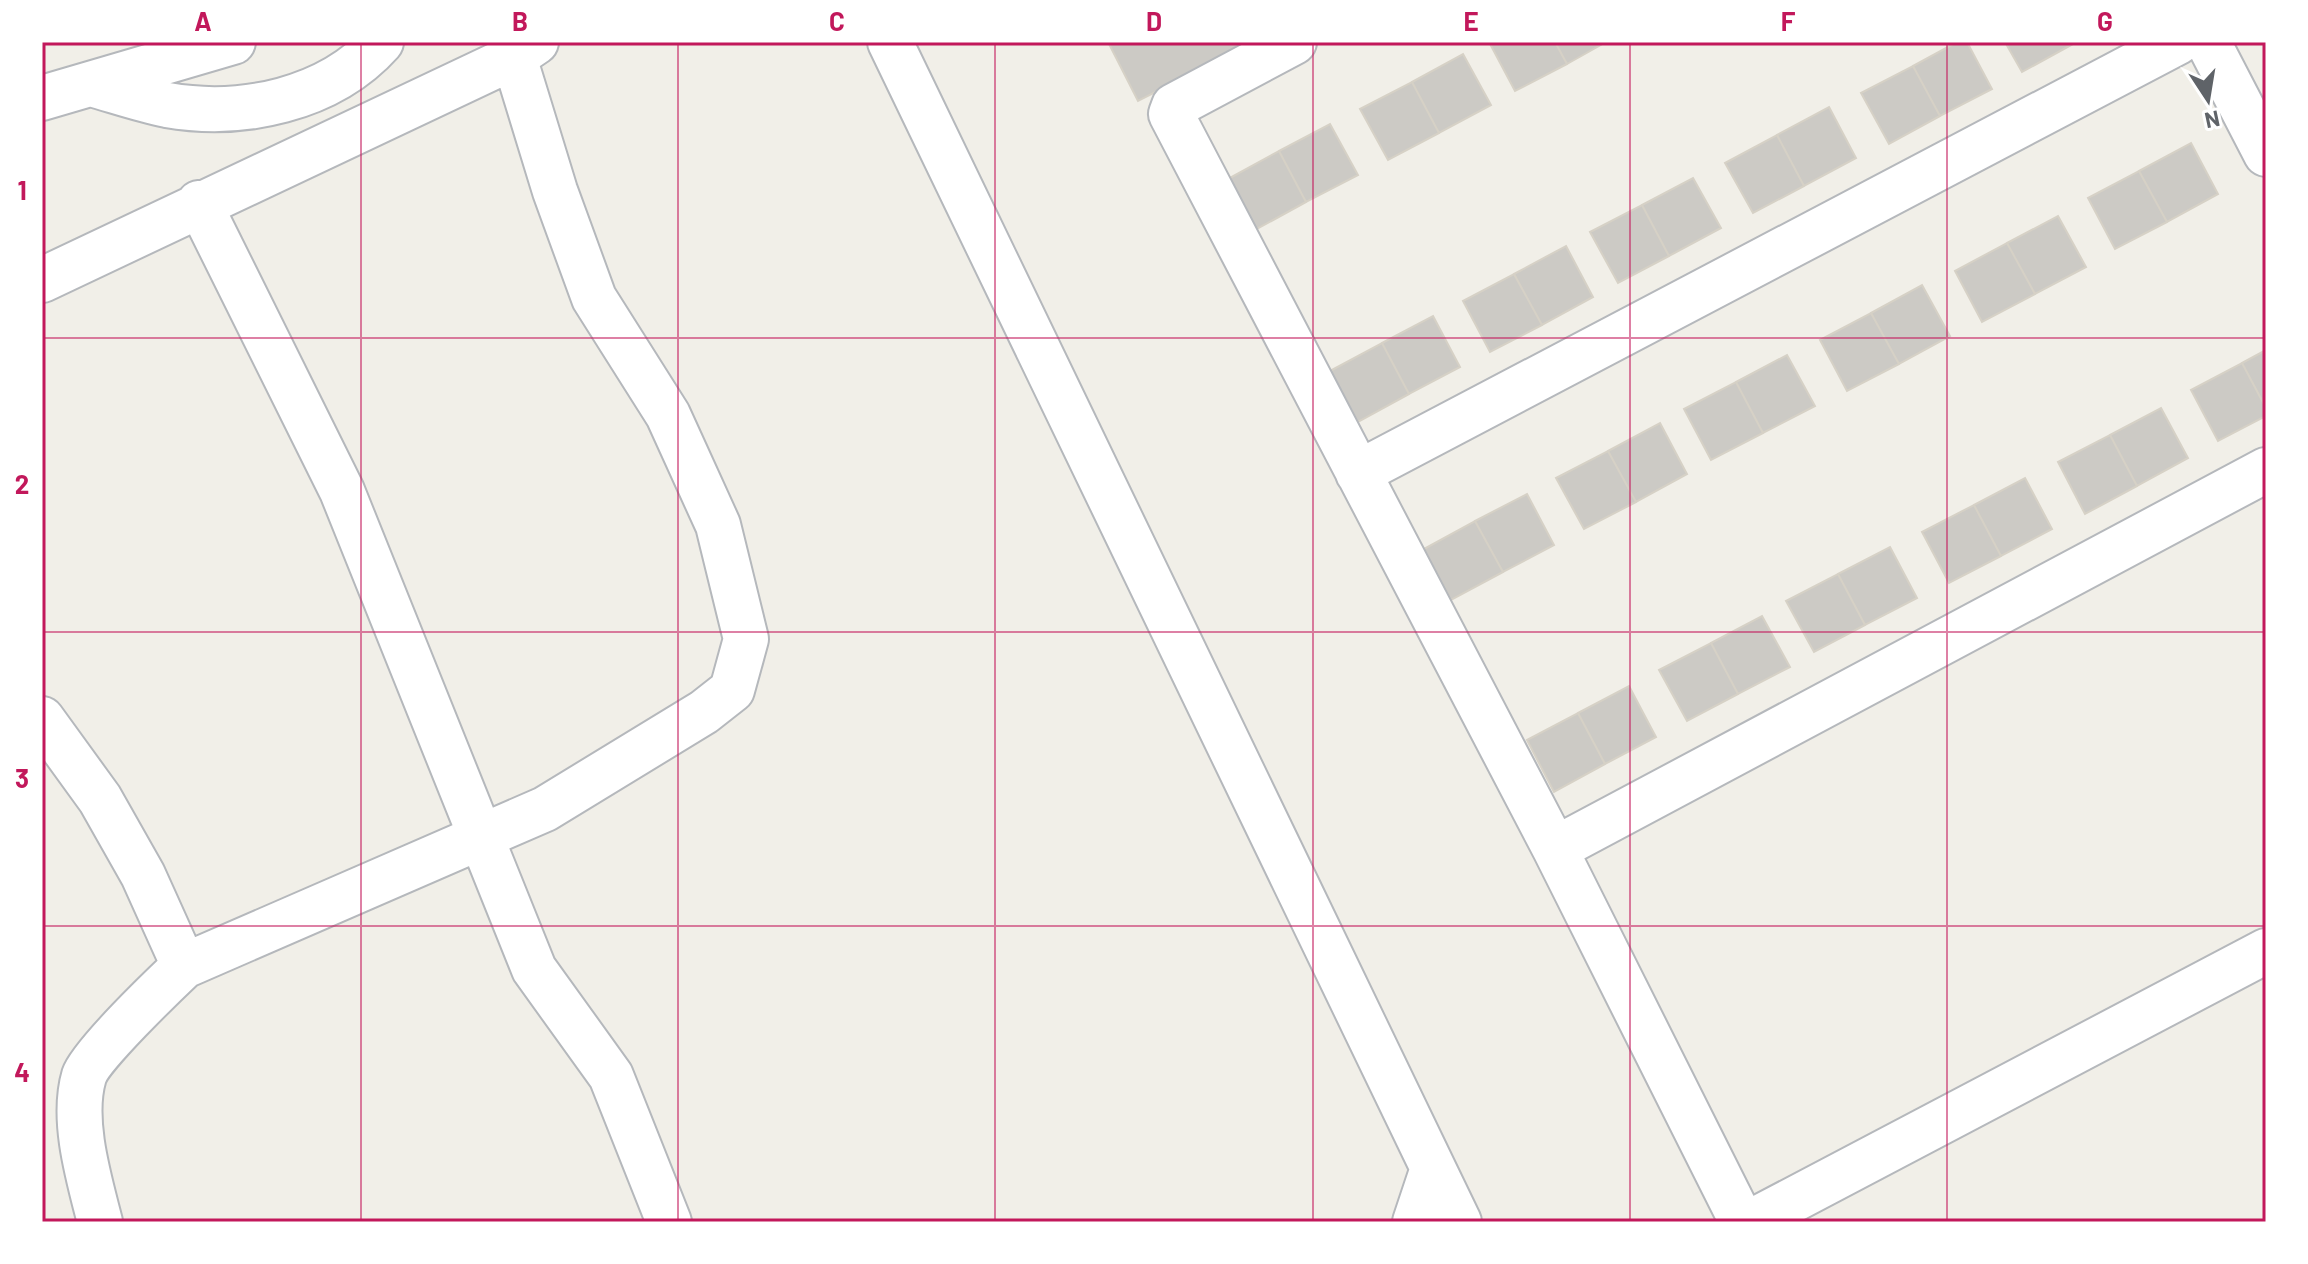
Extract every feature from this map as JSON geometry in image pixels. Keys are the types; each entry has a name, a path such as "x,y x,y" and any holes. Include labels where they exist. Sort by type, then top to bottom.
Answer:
{"street":[{"path":"42,98 233,42"},
{"path":"91,84 167,105 216,109 301,97 364,61 381,42"},
{"path":"890,42 1459,1222"},
{"path":"1294,42 1174,106 1171,114 1555,849 1742,1222"},
{"path":"1358,473 2178,42"},
{"path":"2208,42 2266,154"},
{"path":"42,280 525,50 555,191 594,298 668,415 718,525 746,639 732,690 704,712 545,809 184,966 151,996 84,1073 82,1146 100,1222"},
{"path":"334,79 372,125"},
{"path":"199,203 342,491 534,969 611,1076 669,1222"},
{"path":"1555,849 2266,470"},
{"path":"42,719 100,799 143,875 184,966"},
{"path":"1751,1222 2266,951"},
{"path":"1415,1222 1433,1168"}],"building":[{"path":"1108,42 1254,42 1138,101"},
{"path":"1489,42 1555,42 1567,64 1515,91"},
{"path":"1555,42 1606,42 1567,64"},
{"path":"1957,42 1967,42 1992,89 1940,116 1913,66"},
{"path":"2005,42 2072,42 2073,44 2022,72"},
{"path":"1463,54 1491,105 1439,133 1412,82"},
{"path":"1913,66 1940,116 1889,144 1861,93"},
{"path":"1412,82 1439,133 1388,160 1360,109"},
{"path":"1829,107 1856,158 1804,186 1777,135"},
{"path":"1330,124 1358,175 1306,202 1279,151"},
{"path":"1777,135 1804,186 1753,213 1725,163"},
{"path":"2191,143 2218,194 2167,222 2139,171"},
{"path":"1279,151 1306,202 1255,230 1228,179"},
{"path":"2139,171 2167,222 2115,249 2088,198"},
{"path":"1693,178 1721,228 1669,256 1642,205"},
{"path":"1642,205 1669,256 1618,283 1590,232"},
{"path":"2058,216 2086,267 2035,294 2007,243"},
{"path":"2007,243 2035,294 1982,322 1955,271"},
{"path":"1566,246 1593,297 1542,325 1514,274"},
{"path":"1514,274 1542,325 1490,352 1463,301"},
{"path":"1922,285 1950,336 1899,364 1871,313"},
{"path":"1871,313 1899,364 1847,391 1820,340"},
{"path":"1433,316 1460,367 1409,394 1382,343"},
{"path":"1382,343 1409,394 1358,422 1330,371"},
{"path":"2266,350 2266,408 2242,363"},
{"path":"1787,355 1815,406 1763,433 1736,382"},
{"path":"2242,363 2266,408 2266,416 2218,441 2191,390"},
{"path":"1736,382 1763,433 1711,460 1684,409"},
{"path":"2161,408 2188,458 2137,486 2110,435"},
{"path":"1660,423 1687,474 1636,502 1608,451"},
{"path":"2110,435 2137,486 2085,514 2058,462"},
{"path":"1608,451 1636,502 1584,529 1556,478"},
{"path":"2025,478 2052,529 2001,556 1974,505"},
{"path":"1527,494 1554,545 1503,572 1475,521"},
{"path":"1974,505 2001,556 1949,583 1922,532"},
{"path":"1475,521 1503,572 1451,600 1424,549"},
{"path":"1890,547 1917,598 1865,625 1838,574"},
{"path":"1838,574 1865,625 1814,652 1786,601"},
{"path":"1762,616 1790,667 1738,694 1711,643"},
{"path":"1711,643 1738,694 1687,721 1659,670"},
{"path":"1629,686 1656,737 1605,764 1578,713"},
{"path":"1578,713 1605,764 1554,792 1527,740"}]}
